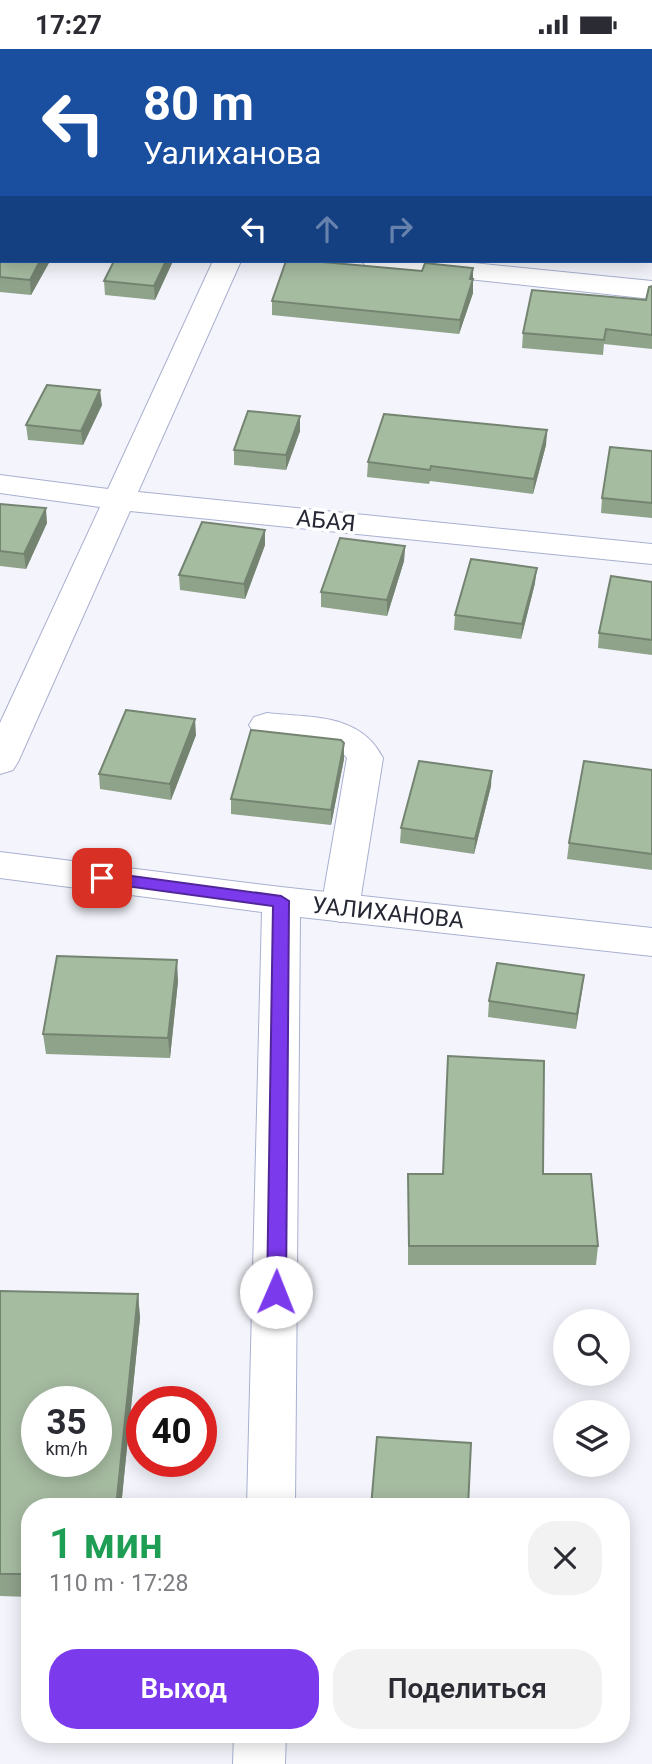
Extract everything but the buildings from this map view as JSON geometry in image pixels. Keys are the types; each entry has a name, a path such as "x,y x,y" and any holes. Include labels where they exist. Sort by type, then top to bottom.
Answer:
{"street":[{"path":"0,762 226,263"},
{"path":"395,263 652,290"},
{"name":"АБАЯ","path":"0,484 119,501 652,554"},
{"path":"267,725 349,737 362,746 365,758 340,908"},
{"name":"УАЛИХАНОВА","path":"0,865 340,908 652,942"},
{"path":"271,1498 275,1431 281,901"},
{"path":"259,1764 260,1743"}],"route":[{"path":"102,878 281,901 276,1292"}]}
